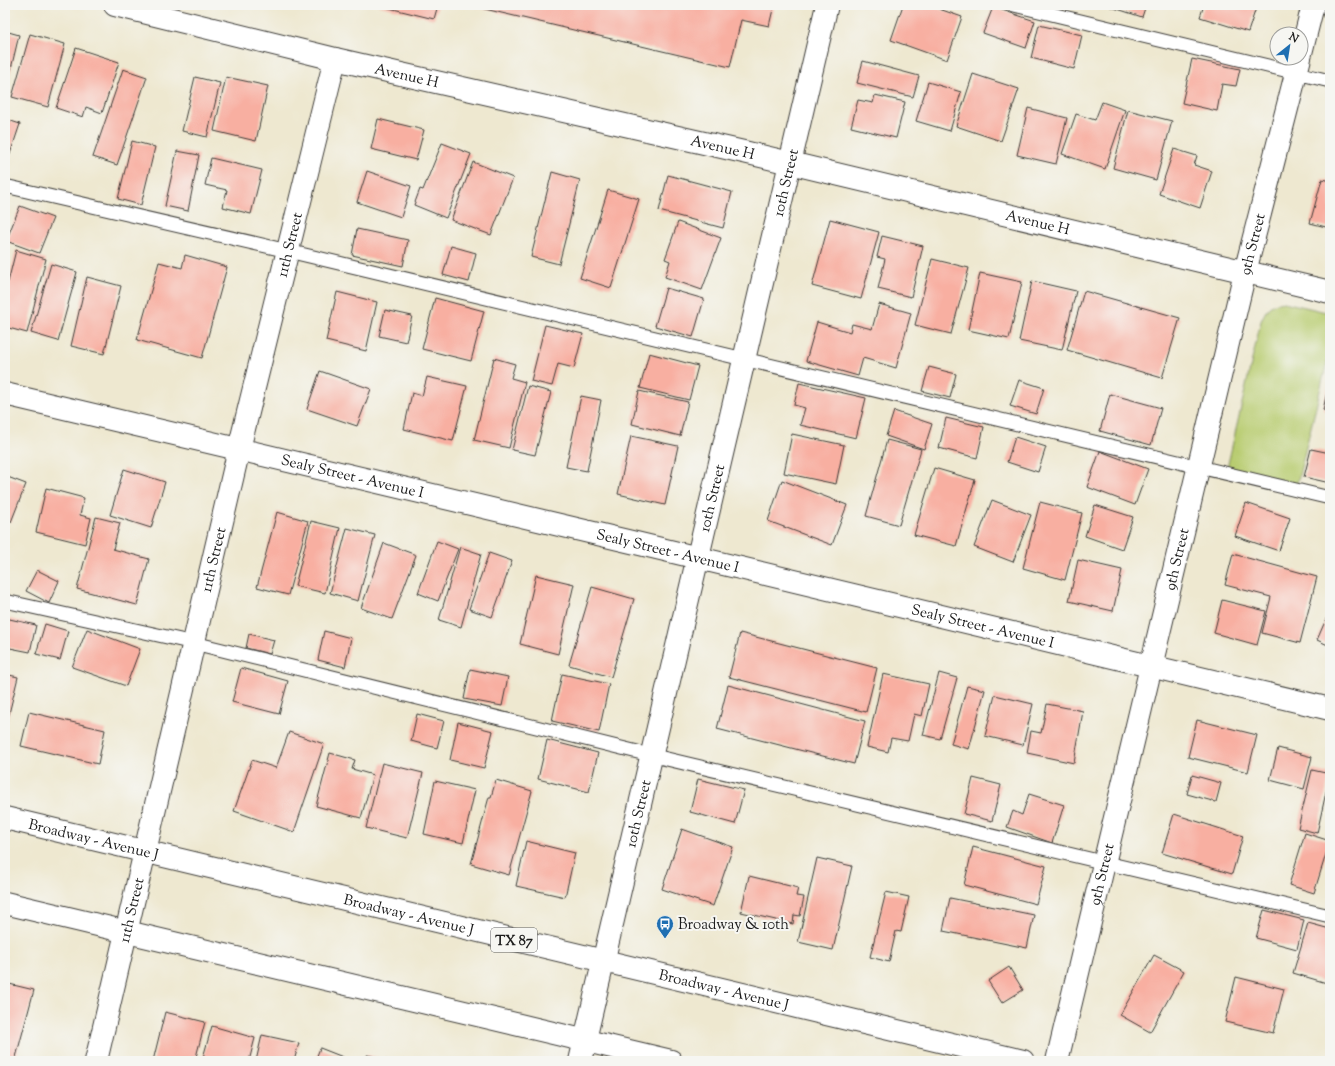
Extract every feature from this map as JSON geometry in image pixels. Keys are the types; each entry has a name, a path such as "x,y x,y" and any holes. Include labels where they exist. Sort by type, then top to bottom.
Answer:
{"street":[{"name":"Avenue H","path":"115,5 335,59 790,163 1330,292"},
{"name":"10th Street","path":"580,1061 650,755 827,5"},
{"name":"9th Street","path":"1308,26 1313,5"},
{"name":"11th Street","path":"96,1061 239,449 335,59"},
{"name":"9th Street","path":"1057,1061 1245,272 1298,66"},
{"name":"Sealy Street - Avenue I","path":"5,394 697,557 1330,709"},
{"name":"Broadway - Avenue J","path":"5,818 146,850 603,962 1023,1061"},
{"path":"5,903 671,1061"}],"lane":[{"path":"1014,5 1269,55"},
{"path":"1306,66 1330,82"},
{"path":"5,186 288,251 1330,498"},
{"path":"5,601 194,643 650,755 1104,864 1330,916"}],"green space":[{"path":"1284,302 1330,313 1330,350 1297,484 1227,468 1261,321 1269,307"}],"building":[{"path":"377,5 438,5 434,19"},
{"path":"774,5 769,26 741,20 730,67 472,6"},
{"path":"903,5 928,5 962,17 947,60 891,40"},
{"path":"1105,5 1146,5 1142,17"},
{"path":"1204,5 1257,5 1248,32 1200,17"},
{"path":"993,7 1035,21 1026,48 983,33"},
{"path":"1039,25 1082,35 1074,69 1031,58"},
{"path":"5,31 19,35 6,90 5,90"},
{"path":"30,34 65,44 48,107 12,97"},
{"path":"76,48 119,62 102,113 86,107 83,117 56,108"},
{"path":"1192,59 1240,69 1236,86 1222,84 1217,111 1182,103"},
{"path":"863,61 919,76 913,97 857,83"},
{"path":"123,69 147,77 117,165 93,157"},
{"path":"973,74 1019,89 1001,141 956,126"},
{"path":"195,77 220,83 207,137 182,131"},
{"path":"226,77 268,86 256,141 214,131"},
{"path":"928,82 961,92 950,131 916,121"},
{"path":"875,95 905,102 896,138 851,127 858,100 873,103"},
{"path":"1102,102 1125,110 1105,169 1062,154 1076,114 1095,120"},
{"path":"1028,108 1067,118 1056,164 1017,155"},
{"path":"1128,110 1172,121 1156,180 1113,168"},
{"path":"5,119 20,124 5,169"},
{"path":"378,119 424,130 416,160 371,149"},
{"path":"132,141 155,147 141,205 118,199"},
{"path":"442,143 471,154 446,218 414,205 420,189 423,190"},
{"path":"1174,149 1197,156 1194,165 1212,171 1200,208 1159,194"},
{"path":"177,151 199,155 188,211 165,206"},
{"path":"211,158 262,170 251,214 223,207 227,190 205,185"},
{"path":"473,162 513,178 491,235 451,220"},
{"path":"367,171 411,186 401,217 357,202"},
{"path":"552,172 580,180 559,264 531,257"},
{"path":"668,175 732,192 723,228 659,211"},
{"path":"1322,179 1330,181 1330,228 1310,223"},
{"path":"608,190 639,199 611,288 580,278"},
{"path":"20,206 53,218 39,253 6,241"},
{"path":"830,219 879,232 861,299 812,286"},
{"path":"678,222 721,238 702,290 665,277 670,261 665,259"},
{"path":"357,229 408,240 403,266 352,255"},
{"path":"882,236 923,246 911,297 878,289 885,259 877,257"},
{"path":"451,246 476,253 469,282 443,275"},
{"path":"16,250 46,259 27,333 5,327 5,281 8,282"},
{"path":"185,255 227,267 202,358 137,340 159,262 182,268"},
{"path":"932,259 969,268 951,334 915,325"},
{"path":"51,264 77,272 58,341 31,333"},
{"path":"980,273 1022,282 1009,339 968,330"},
{"path":"87,277 121,286 104,354 71,346"},
{"path":"1032,281 1076,291 1062,350 1019,341"},
{"path":"666,288 704,299 693,337 655,326"},
{"path":"1084,291 1180,318 1162,378 1067,350"},
{"path":"337,292 377,302 366,351 326,341"},
{"path":"435,298 484,311 471,361 422,349"},
{"path":"879,304 911,313 896,368 863,358 858,376 806,361 817,322 850,332 852,324 872,329"},
{"path":"385,310 412,316 406,342 379,336"},
{"path":"545,325 583,334 574,368 558,364 552,386 531,381"},
{"path":"649,353 698,366 689,400 640,388"},
{"path":"494,358 515,364 511,378 525,382 509,448 474,440"},
{"path":"929,367 956,374 950,398 922,391"},
{"path":"320,371 371,389 357,426 307,409"},
{"path":"427,377 467,386 453,441 404,429 412,393 422,396"},
{"path":"1019,380 1044,388 1036,414 1010,406"},
{"path":"799,383 866,398 856,438 800,425 805,408 794,405"},
{"path":"1330,383 1330,412 1323,410"},
{"path":"528,386 551,392 535,455 512,450"},
{"path":"639,391 688,402 680,436 632,424"},
{"path":"1110,394 1161,408 1151,445 1100,431"},
{"path":"581,396 601,400 587,471 566,467"},
{"path":"894,411 932,424 924,449 886,436"},
{"path":"946,418 984,427 977,458 939,448"},
{"path":"792,434 844,445 836,484 784,473"},
{"path":"631,436 678,446 665,505 618,494"},
{"path":"1015,437 1046,447 1038,472 1007,462"},
{"path":"887,440 921,449 899,525 866,516"},
{"path":"1311,449 1330,453 1330,483 1304,477"},
{"path":"1100,451 1148,469 1135,505 1087,487"},
{"path":"934,468 975,480 956,546 914,535"},
{"path":"124,469 165,482 151,528 110,515"},
{"path":"5,476 26,484 11,522 5,519"},
{"path":"782,480 847,505 832,545 768,521"},
{"path":"46,488 84,498 80,515 91,518 85,544 36,532"},
{"path":"992,500 1031,515 1013,562 974,547"},
{"path":"1040,502 1082,513 1065,580 1023,568"},
{"path":"1246,503 1290,518 1279,551 1235,536"},
{"path":"1095,505 1133,517 1122,549 1085,536"},
{"path":"277,512 308,521 288,595 257,587"},
{"path":"96,517 120,523 113,549 149,559 137,605 77,589"},
{"path":"311,521 340,528 325,593 295,586"},
{"path":"347,528 375,535 358,601 330,593"},
{"path":"437,541 458,549 438,601 418,593"},
{"path":"384,543 416,555 392,619 361,608"},
{"path":"460,547 481,554 461,627 439,620"},
{"path":"489,553 512,561 492,617 469,609"},
{"path":"1233,554 1317,577 1300,643 1262,633 1271,597 1225,585"},
{"path":"1078,560 1122,570 1113,611 1069,601"},
{"path":"37,570 59,581 49,603 26,591"},
{"path":"536,575 574,584 558,654 520,644"},
{"path":"592,587 634,599 611,677 569,665"},
{"path":"1222,600 1266,611 1257,645 1214,633"},
{"path":"1330,610 1330,646 1317,640"},
{"path":"5,618 36,625 30,652 5,647"},
{"path":"45,624 68,631 60,660 36,654"},
{"path":"87,629 140,649 126,686 72,667"},
{"path":"324,631 351,638 345,667 318,660"},
{"path":"740,633 877,668 866,712 729,677"},
{"path":"249,634 274,640 270,654 246,648"},
{"path":"241,668 288,681 279,714 232,702"},
{"path":"470,669 508,677 502,706 464,699"},
{"path":"939,673 957,678 940,739 923,735"},
{"path":"5,674 18,677 6,726 5,726"},
{"path":"562,674 609,684 599,732 552,721"},
{"path":"883,674 929,684 922,716 914,714 908,741 891,738 888,752 867,747"},
{"path":"728,685 865,721 854,764 717,729"},
{"path":"967,686 985,690 969,749 951,744"},
{"path":"995,695 1033,704 1023,745 985,736"},
{"path":"1047,704 1083,711 1074,763 1027,753 1031,731 1041,733"},
{"path":"29,712 105,730 98,764 21,746"},
{"path":"417,714 444,721 437,748 411,741"},
{"path":"1197,720 1257,735 1248,772 1188,757"},
{"path":"458,722 493,731 484,768 450,760"},
{"path":"289,732 324,744 294,832 234,811 252,760 276,768"},
{"path":"547,740 598,753 589,792 538,779"},
{"path":"1278,748 1312,757 1304,789 1270,780"},
{"path":"330,753 355,760 352,769 373,775 361,818 316,806"},
{"path":"382,763 423,773 407,838 366,828"},
{"path":"1312,770 1330,774 1317,833 1298,828"},
{"path":"1192,775 1221,783 1216,802 1187,794"},
{"path":"973,778 1001,785 992,821 964,814"},
{"path":"698,779 744,790 735,824 690,812"},
{"path":"496,780 532,791 509,875 471,864 489,797 491,797"},
{"path":"435,781 475,790 463,843 424,834"},
{"path":"1029,794 1064,805 1052,843 1007,827 1013,811 1022,815"},
{"path":"1174,814 1243,836 1232,874 1162,853"},
{"path":"682,829 733,847 713,906 662,889"},
{"path":"1305,833 1330,841 1314,893 1289,885"},
{"path":"526,841 575,853 565,897 516,886"},
{"path":"973,847 1046,866 1036,904 964,885"},
{"path":"817,858 852,866 833,950 798,942"},
{"path":"749,876 798,888 796,896 804,897 800,916 794,915 793,924 741,912"},
{"path":"886,892 909,897 901,932 896,931 889,962 870,957"},
{"path":"950,898 1034,915 1027,948 943,931"},
{"path":"1264,910 1304,920 1297,949 1256,938"},
{"path":"1308,923 1330,929 1330,984 1293,973"},
{"path":"1154,955 1184,971 1150,1032 1120,1015"},
{"path":"1009,967 1023,990 1002,1003 988,981"},
{"path":"1236,977 1284,989 1273,1033 1225,1022"},
{"path":"5,983 34,990 15,1061 5,1061"},
{"path":"165,1012 205,1022 195,1061 153,1061"},
{"path":"212,1026 255,1038 249,1061 202,1061"},
{"path":"262,1035 299,1043 294,1061 256,1061"},
{"path":"320,1048 353,1061 315,1061"},
{"path":"367,1055 389,1060 389,1061 366,1061"}],"place":[{"name":"Broadway & 10th","path":"665,939"}]}
